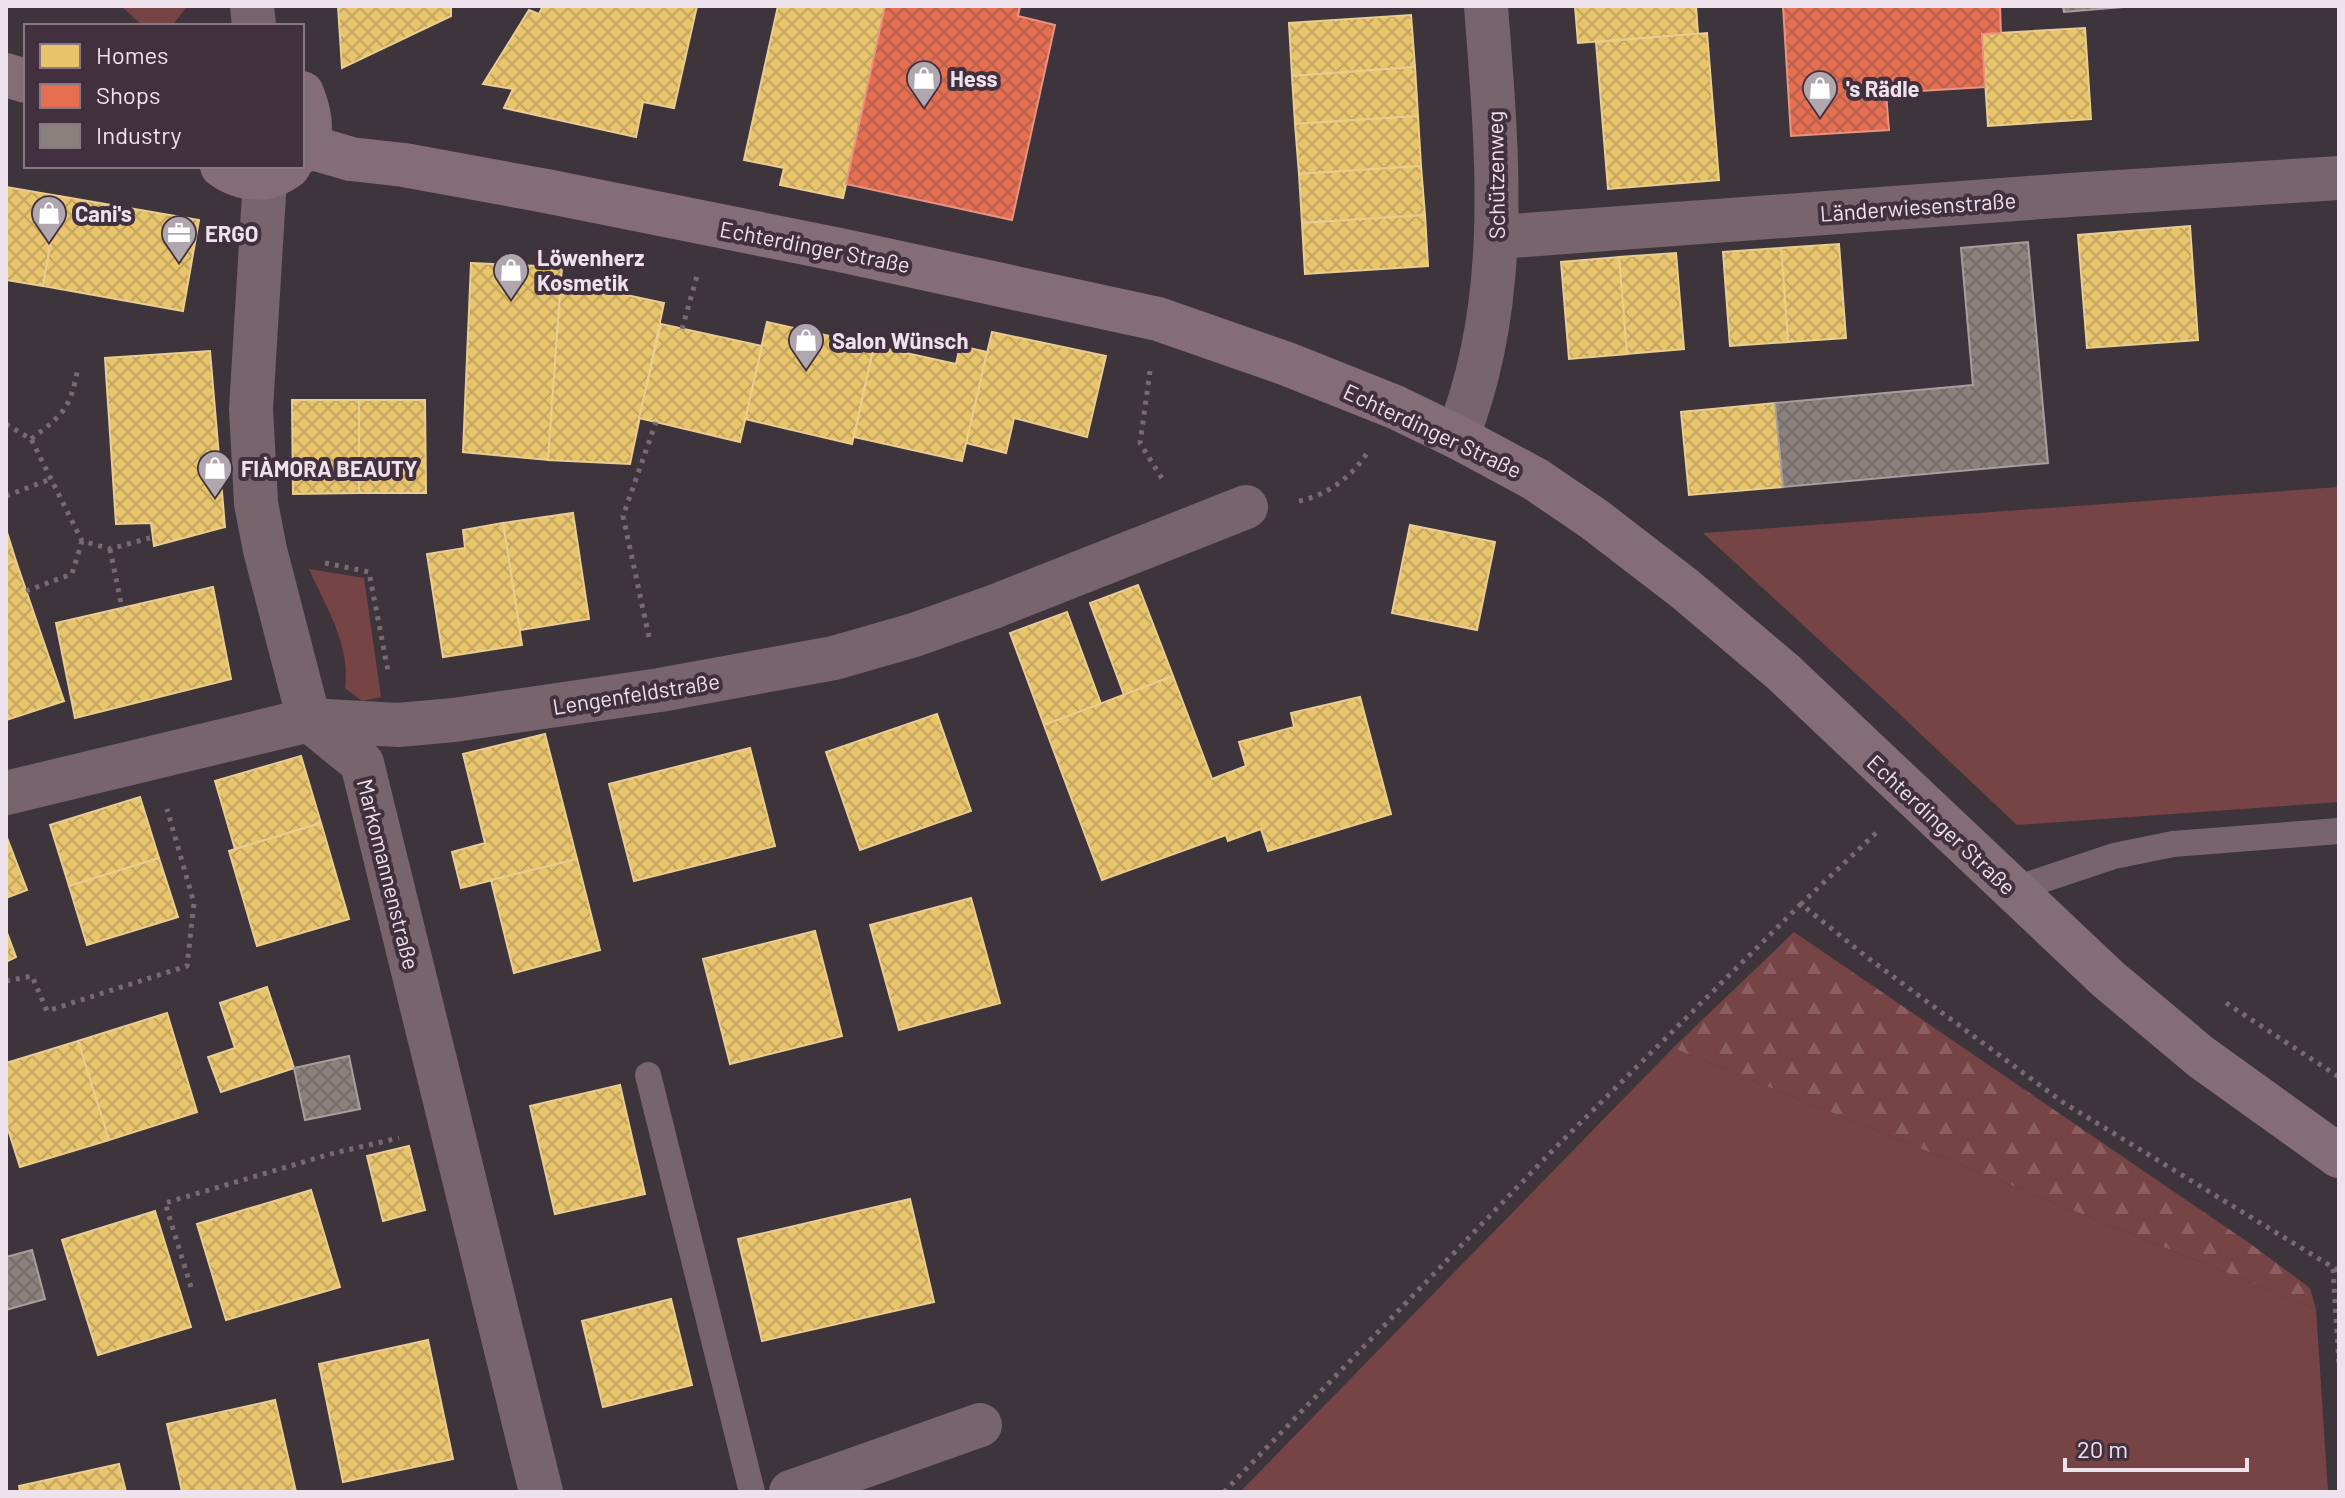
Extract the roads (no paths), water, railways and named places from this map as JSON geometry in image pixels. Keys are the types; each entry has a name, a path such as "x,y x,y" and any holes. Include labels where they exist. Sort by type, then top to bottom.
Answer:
{"main road":[{"path":"304,98 311,128 304,139"},
{"name":"Echterdinger Straße","path":"304,160 351,159 404,165 546,191 840,250 1158,319 1287,364 1395,407 1457,437 1547,487 1685,589 1783,672 2108,979 2201,1057 2339,1156"},
{"name":"Echterdinger Straße","path":"226,168 247,178 271,168"}],"street":[{"name":"Schützenweg","path":"1457,437 1477,371 1489,312 1498,237 1499,203 1486,6"},
{"path":"290,168 251,409 256,503 265,550 309,720"},
{"name":"Länderwiesenstraße","path":"1498,237 2339,178"},
{"name":"Lengenfeldstraße","path":"6,793 309,720 398,725 454,720 752,675 834,658 914,635 993,607 1246,507"},
{"name":"Markomannenstraße","path":"309,720 362,763 541,1492"},
{"path":"814,1488 980,1425"}],"lane":[{"path":"2012,890 2114,856 2173,844 2339,831"},
{"path":"648,1075 752,1492"}],"place":[{"name":"Hess","path":"924,109"},
{"name":"'s Rädle","path":"1820,119"},
{"name":"Cani's","path":"49,244"},
{"name":"ERGO","path":"179,264"},
{"name":"Löwenherz Kosmetik","path":"511,301"},
{"name":"Salon Wünsch","path":"806,371"},
{"name":"FIÀMORA BEAUTY","path":"215,499"}]}
